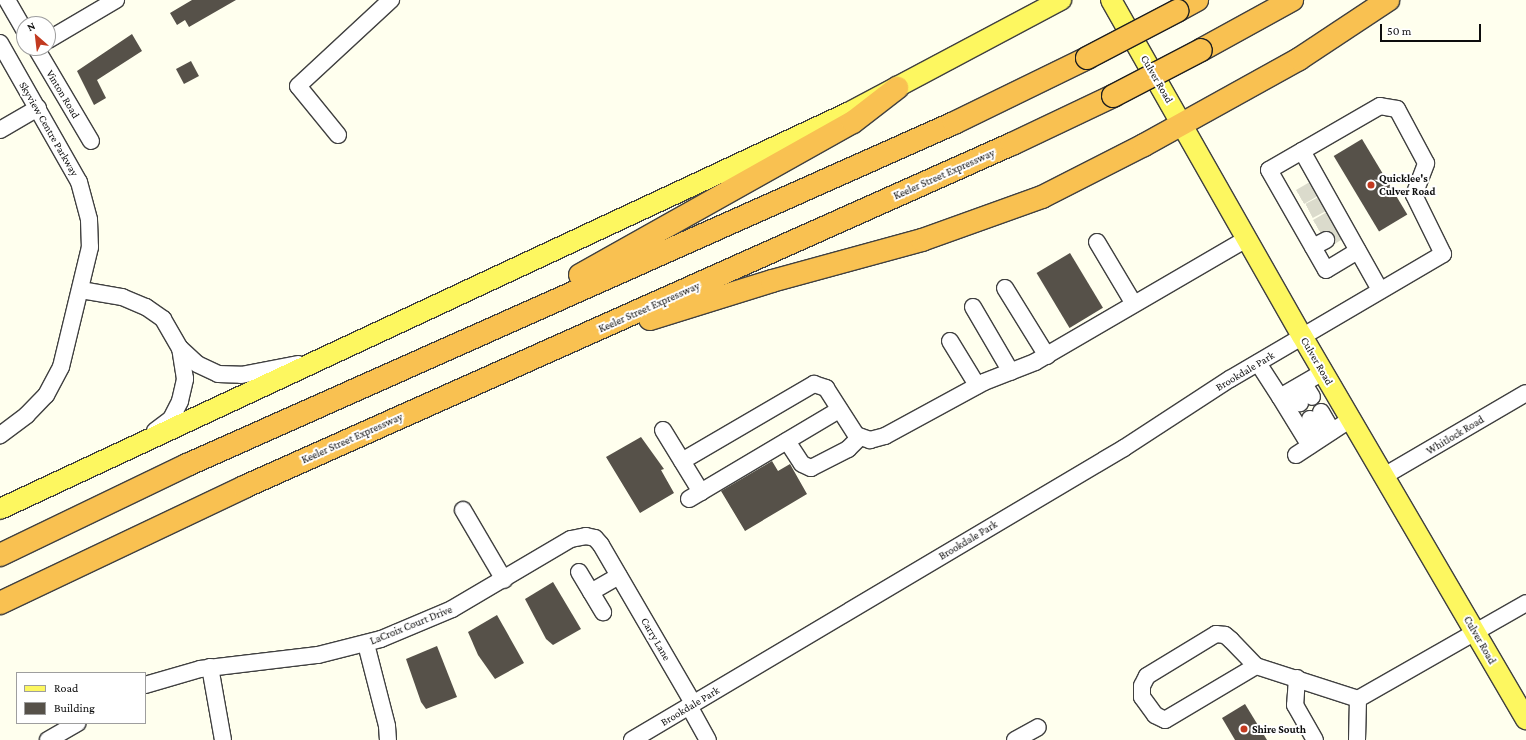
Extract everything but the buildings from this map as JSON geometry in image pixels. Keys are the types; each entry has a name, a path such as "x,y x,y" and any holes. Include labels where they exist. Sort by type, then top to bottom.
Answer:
{"highway":[{"path":"0,556 164,476 954,123 1087,58 1197,0"},
{"name":"Keeler Street Expressway","path":"0,603 177,518 1113,96 1292,0"},
{"path":"515,366 740,291 890,250 981,220 1053,192 1183,124 1321,46 1388,0"},
{"path":"390,374 649,238 853,122 897,88"}],"main road":[{"path":"0,509 897,88 1062,0"},
{"name":"Culver Road","path":"1111,0 1248,238 1302,336 1526,719"}],"street":[{"path":"7,0 17,16"},
{"path":"56,35 116,0"},
{"path":"338,135 298,86 391,0"},
{"name":"Skyview Centre Parkway","path":"0,43 76,173 85,198 90,247 81,290 61,367 46,395 27,415 0,435"},
{"name":"Vinton Road","path":"41,56 91,141"},
{"name":"Brookdale Park","path":"632,740 1124,448 1302,336 1442,254 1414,195 1426,163 1396,109 1380,106 1302,151"},
{"path":"0,130 38,108"},
{"path":"1358,251 1326,270 1327,230 1306,194 1269,170 1302,151 1306,194 1314,208 1327,230 1358,251 1380,290"},
{"path":"682,461 810,385 823,386 860,437 870,440 885,436 977,386 1046,356 1248,238"},
{"path":"1097,242 1134,304"},
{"path":"1005,288 1046,356"},
{"path":"81,290 122,297 146,307 163,318 180,348 197,364 218,374 241,375 314,361"},
{"path":"972,307 1011,372"},
{"path":"950,342 977,386"},
{"path":"135,446 171,419 180,401 185,380 180,348"},
{"path":"1258,363 1298,394 1321,438"},
{"path":"1298,394 1323,372"},
{"name":"Whitlock Road","path":"1384,476 1526,393"},
{"path":"663,430 682,461 695,496 840,410"},
{"path":"1315,415 1321,438"},
{"path":"1296,455 1351,419"},
{"path":"787,441 802,464 811,468 848,449 860,437"},
{"path":"463,510 504,580"},
{"name":"LaCroix Court Drive","path":"146,685 210,667 290,659 366,644 426,621 504,580 571,540 586,536 598,542 619,576"},
{"path":"579,572 603,612"},
{"path":"591,592 619,576"},
{"name":"Carry Lane","path":"619,576 691,705 708,740"},
{"path":"1256,666 1164,720 1155,715 1142,697 1142,686 1147,676 1216,634 1225,635 1256,666 1297,678 1358,699 1476,633 1526,603"},
{"path":"366,644 388,726 388,740"},
{"path":"210,667 223,740"},
{"path":"1297,678 1295,705 1315,740"},
{"path":"1357,740 1358,699"},
{"path":"48,740 73,725"},
{"path":"1015,740 1038,727"}],"tunnel":[{"path":"1300,197 1314,189"},
{"path":"1309,211 1322,204"},
{"path":"1317,227 1331,219"},
{"path":"1326,240 1339,232"}],"place":[{"name":"Quicklee's Culver Road","path":"1371,185"},
{"name":"Shire South","path":"1244,729"}]}
